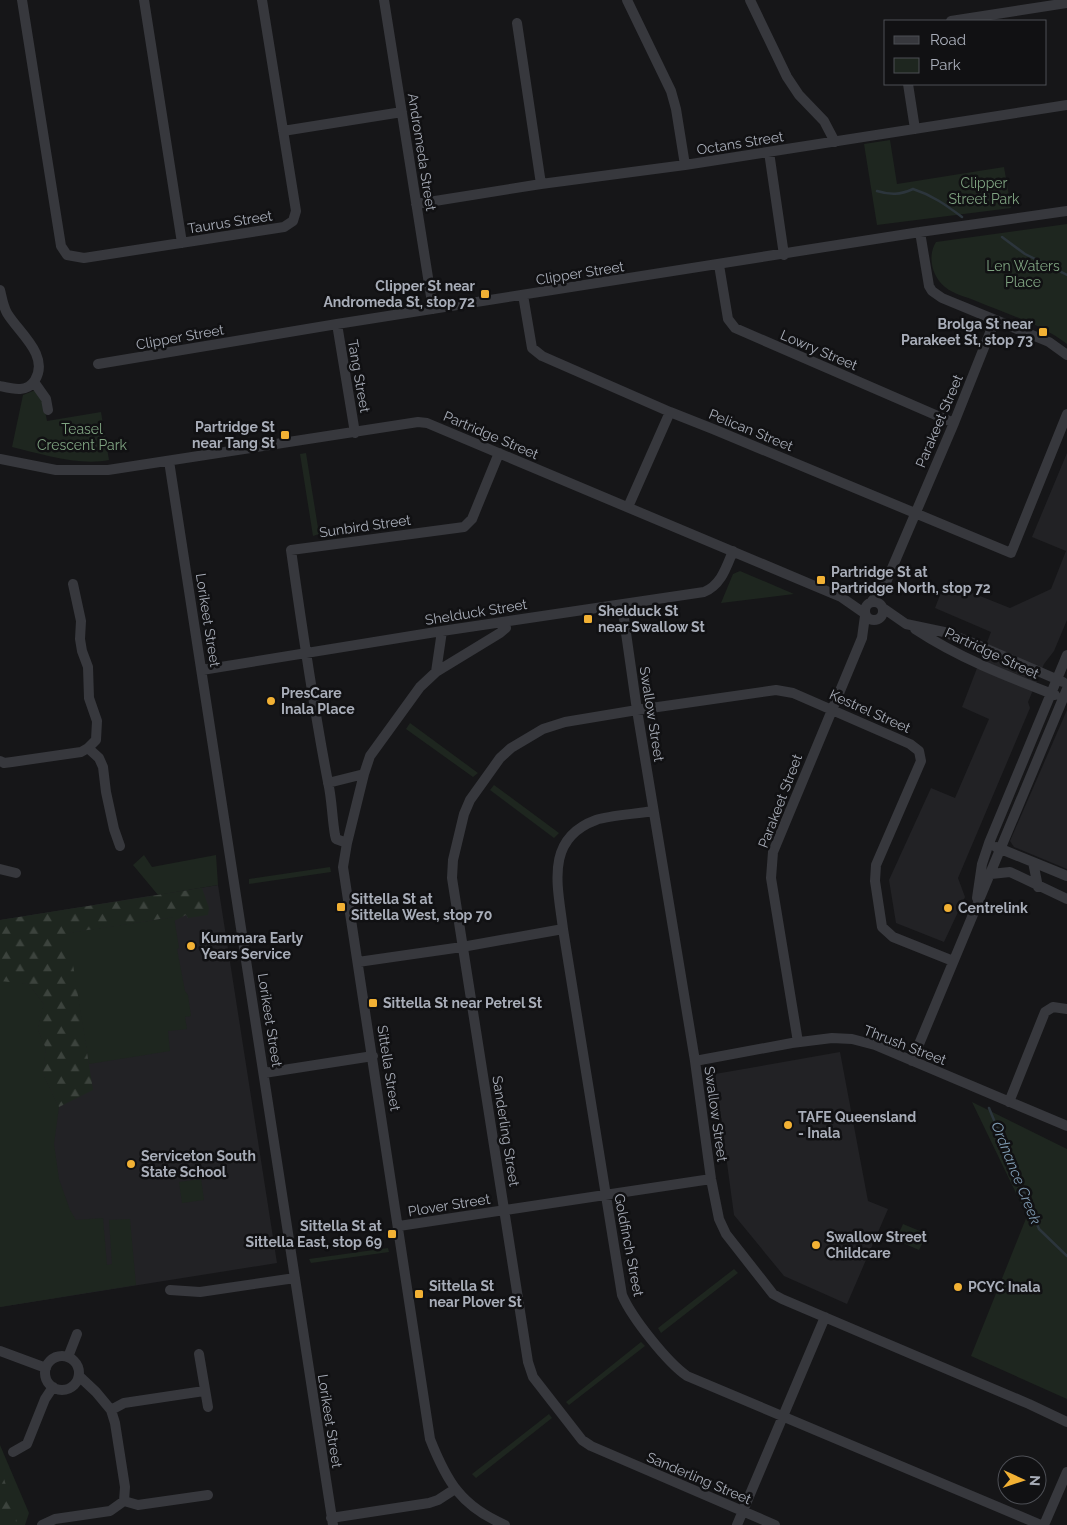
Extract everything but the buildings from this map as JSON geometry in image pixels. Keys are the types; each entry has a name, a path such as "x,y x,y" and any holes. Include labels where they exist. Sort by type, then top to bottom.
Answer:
{"street":[{"name":"Taurus Street","path":"22,0 62,246 67,255 84,258 284,227 293,221 296,211 262,0"},
{"path":"144,0 182,243"},
{"name":"Andromeda Street","path":"384,0 432,309"},
{"path":"627,0 671,90 685,165"},
{"path":"750,0 787,77 799,94 824,121 835,142"},
{"path":"957,20 1067,3"},
{"path":"517,23 541,184"},
{"path":"908,85 915,129"},
{"name":"Octans Street","path":"416,204 541,184 685,165 1067,105"},
{"path":"283,131 402,112"},
{"path":"769,152 784,255"},
{"name":"Clipper Street","path":"98,364 336,324 784,255 920,232 1067,211"},
{"path":"920,232 926,280 932,291 942,298 1049,342 1067,355"},
{"name":"Lowry Street","path":"720,265 728,319 736,328 954,423"},
{"path":"0,290 6,311 36,352 39,362 39,373 30,386 23,389 0,386"},
{"name":"Pelican Street","path":"523,295 532,348 536,353 670,412 713,428 1011,553 1067,414"},
{"name":"Parakeet Street","path":"876,604 954,423 995,320"},
{"name":"Tang Street","path":"336,324 355,432"},
{"path":"34,382 46,399 48,410"},
{"path":"628,507 670,412"},
{"name":"Partridge Street","path":"0,458 56,470 108,470 418,422 428,423 841,597 876,604 936,643 998,674 1050,693 1065,693"},
{"name":"Sunbird Street","path":"305,653 306,647 287,549 464,526 472,519 499,453"},
{"name":"Lorikeet Street","path":"169,461 332,1521"},
{"name":"Shelduck Street","path":"202,670 442,631 704,592 713,588 725,572 733,551"},
{"path":"0,761 4,763 81,752 96,740 97,721 89,698 88,667 82,651 80,639 81,620 73,584"},
{"name":"Partridge Street","path":"841,597 865,614"},
{"path":"876,604 882,614 877,620 870,620 865,614 865,607 876,604"},
{"name":"Swallow Street","path":"622,605 711,1179 720,1219 726,1234 773,1294 1067,1422"},
{"name":"Parakeet Street","path":"798,1042 771,878 773,852 862,638 865,614"},
{"name":"Parakeet Street","path":"862,638 877,620"},
{"name":"Partridge Street","path":"877,620 944,632 1067,684"},
{"name":"Sittella Street","path":"505,622 506,628 500,633 436,672 420,688 370,756 347,843 344,871 430,1439 441,1467 455,1489 484,1516 505,1525"},
{"path":"436,672 442,631"},
{"path":"305,653 328,783 335,835 336,839 347,843"},
{"path":"977,901 982,864 989,843 1067,655"},
{"name":"Kestrel Street","path":"637,710 776,690 793,693 832,708 910,744 919,751 921,761 876,865 875,881 882,927 893,937 953,961"},
{"path":"912,1061 1065,693"},
{"name":"Sanderling Street","path":"637,710 565,722 543,730 511,748 500,758 470,800 464,814 453,860 452,878 462,947 528,1362 533,1377 582,1440 775,1525"},
{"path":"88,748 99,758 104,767 106,792 114,829 120,846"},
{"path":"328,783 364,774"},
{"name":"Goldfinch Street","path":"654,812 597,820 579,830 566,842 558,861 558,884 563,929 622,1295 629,1309 676,1368 682,1372 784,1417 1043,1525"},
{"path":"989,843 1000,850 1067,876"},
{"path":"1033,862 1038,887"},
{"path":"0,869 16,872"},
{"path":"991,874 1010,872 1038,887 1067,899"},
{"path":"358,962 462,947 563,929"},
{"path":"1009,1102 1045,1012 1052,1007 1067,1009"},
{"name":"Thrush Street","path":"694,1061 798,1042 832,1038 852,1039 875,1045 1067,1126"},
{"path":"264,1073 373,1056"},
{"name":"Plover Street","path":"399,1226 711,1179"},
{"path":"170,1290 200,1292 295,1278"},
{"path":"737,1525 825,1317"},
{"path":"68,1356 77,1334"},
{"path":"0,1351 46,1368"},
{"path":"199,1354 208,1407"},
{"path":"42,1525 55,1519 110,1511 124,1501 126,1487 111,1410 79,1376 77,1365 68,1356 55,1357 46,1368 46,1378 53,1387 63,1390 75,1384 79,1376"},
{"path":"13,1452 27,1444 45,1399 53,1387"},
{"path":"111,1410 124,1403 204,1391"},
{"path":"1043,1525 1067,1472"},
{"path":"332,1521 430,1503 455,1489"},
{"path":"124,1501 138,1505 208,1495"}],"shaded area":[{"path":"1067,453 1067,620 1054,651 1044,664 1028,702 1030,708 958,878 965,897 944,942 896,923 889,880 931,788 955,798 989,719 962,707 991,632 935,608 945,582 1010,608 1051,589 1066,551 1032,537"},
{"path":"1067,710 1067,869 1014,847 1010,841"},
{"name":"Serviceton South State School","path":"218,885 277,1263 0,1307 0,920"},
{"path":"840,1052 868,1201 888,1209 847,1304 784,1276 734,1215 715,1074"}],"green space":[{"name":"Clipper Street Park","path":"890,140 897,184 1004,167 1011,208 877,225 864,144"},
{"name":"Len Waters Place","path":"1067,224 1067,344 1035,325 952,292 941,283 934,272 931,260 936,242"},
{"name":"Teasel Crescent Park","path":"38,389 43,400 47,421 101,412 109,460 73,460 12,447 23,395"},
{"path":"306,453 319,534 313,536 300,454"},
{"path":"740,571 794,594 721,603 733,574"},
{"path":"410,723 478,773 473,777 406,729"},
{"path":"494,785 559,833 554,838 490,790"},
{"path":"144,855 152,867 216,855 218,885 158,895 133,865"},
{"path":"330,867 331,872 249,884 249,879"},
{"path":"202,888 209,908 208,915 188,918 186,915 174,921 173,917 68,933 93,1090 59,1107 43,1073 46,1049 38,1029 44,1004 29,984 0,981 0,920"},
{"path":"174,917 179,948 177,949 191,1016 185,1017 187,1029 168,1031 170,1051 89,1064 67,933"},
{"path":"0,981 29,984 44,1004 38,1029 46,1049 43,1073 59,1107 54,1144 59,1179 70,1210 76,1220 103,1218 107,1265 112,1264 109,1220 130,1219 136,1285 0,1307"},
{"path":"972,1102 1067,1149 1067,1399 971,1356 1027,1216"},
{"path":"201,1179 204,1200 182,1203 179,1182"},
{"path":"903,1224 927,1234 919,1250 896,1240"},
{"path":"388,1248 389,1252 311,1263 309,1259"},
{"path":"734,1269 738,1273 661,1333 658,1328"},
{"path":"641,1342 645,1346 569,1405 566,1402"},
{"path":"549,1414 552,1418 476,1478 472,1474"},
{"path":"0,1445 29,1513 25,1525 0,1525"},
{"path":"0,1467 2,1472 18,1525 0,1525"}],"waterway":[{"path":"877,191 895,194 913,189 939,201 962,217"},
{"path":"1002,237 1025,254 1067,275"},
{"name":"Ordnance Creek","path":"989,1108 1039,1229 1067,1256"}],"place":[{"name":"Clipper St near Andromeda St, stop 72","path":"485,294"},
{"name":"Brolga St near Parakeet St, stop 73","path":"1043,332"},
{"name":"Partridge St near Tang St","path":"285,435"},
{"name":"Partridge St at Partridge North, stop 72","path":"821,580"},
{"name":"Shelduck St near Swallow St","path":"588,619"},
{"name":"PresCare Inala Place","path":"271,701"},
{"name":"Sittella St at Sittella West, stop 70","path":"341,907"},
{"name":"Centrelink","path":"948,908"},
{"name":"Kummara Early Years Service","path":"191,946"},
{"name":"Sittella St near Petrel St","path":"373,1003"},
{"name":"TAFE Queensland - Inala","path":"788,1125"},
{"name":"Serviceton South State School","path":"131,1164"},
{"name":"Sittella St at Sittella East, stop 69","path":"392,1234"},
{"name":"Swallow Street Childcare","path":"816,1245"},
{"name":"PCYC Inala","path":"958,1287"},
{"name":"Sittella St near Plover St","path":"419,1294"}]}
